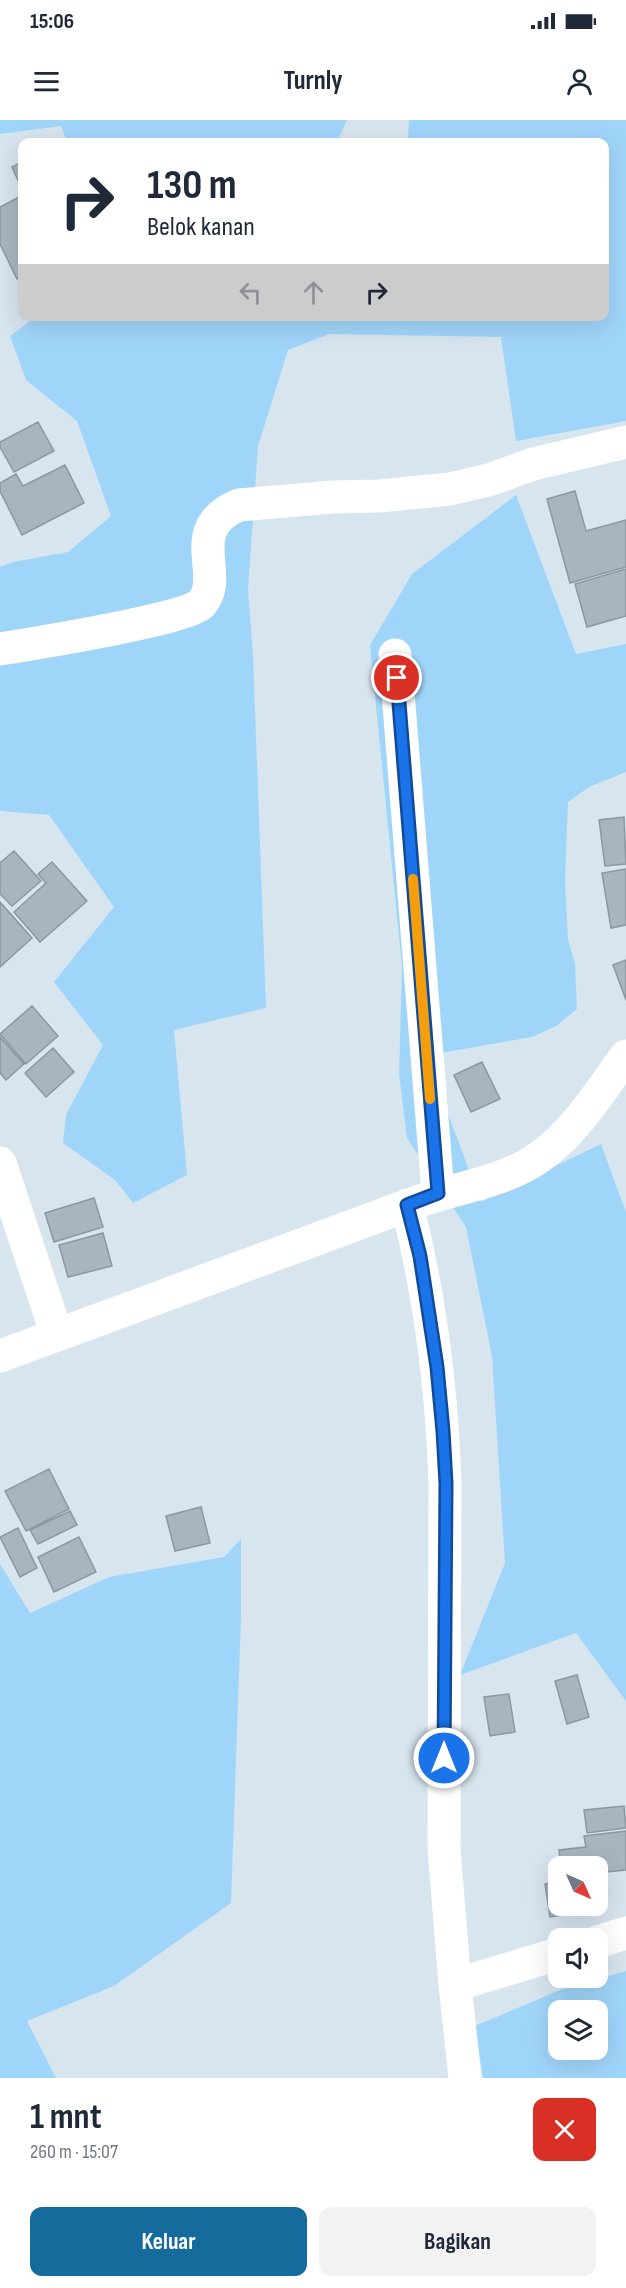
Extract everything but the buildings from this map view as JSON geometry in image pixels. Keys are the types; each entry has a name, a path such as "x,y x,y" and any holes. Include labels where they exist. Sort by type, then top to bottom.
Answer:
{"street":[{"path":"0,649 157,620 200,606 210,585 208,539 225,511 239,505 450,489 533,464 626,442"},
{"path":"395,655 438,1193"},
{"path":"0,1356 248,1266 438,1193 503,1177 541,1156 567,1132 626,1056"},
{"path":"0,1163 57,1335"},
{"path":"407,1205 420,1256 437,1367 443,1431 446,1483 444,1848 465,2078"},
{"path":"608,1939 626,1933"},
{"path":"455,1985 548,1957"}],"shaded area":[{"path":"0,120 347,120 339,138 66,138 61,126 0,134"},
{"path":"409,120 626,120 626,421 516,441 501,337 329,334 288,350 258,446 248,590 253,655 266,1008 174,1030 187,1175 133,1203 115,1180 63,1143 66,1115 103,1045 54,982 114,907 49,815 0,811 0,567 13,562 68,552 111,516 77,421 26,380 10,336 30,321 609,321 609,138 408,138"},
{"path":"516,495 576,654 626,644 626,772 589,787 568,802 565,881 568,940 575,964 577,1009 556,1026 532,1037 441,1053 442,1098 481,1202 601,1144 626,1212 626,1701 576,1633 460,1675 505,1563 492,1356 466,1227 407,1138 399,1074 402,966 370,645 412,574"},
{"path":"241,1539 241,1617 231,1903 114,1986 27,2021 56,2078 0,2078 0,1564 30,1613 109,1577 224,1557"},
{"path":"626,1971 626,2078 483,2078 475,2026 567,1988 608,1988 608,1976"}],"slow traffic":[{"path":"413,879 430,1099"}],"route":[{"path":"397,678 438,1193 407,1205 420,1256 437,1367 443,1431 446,1483 444,1758"}]}
